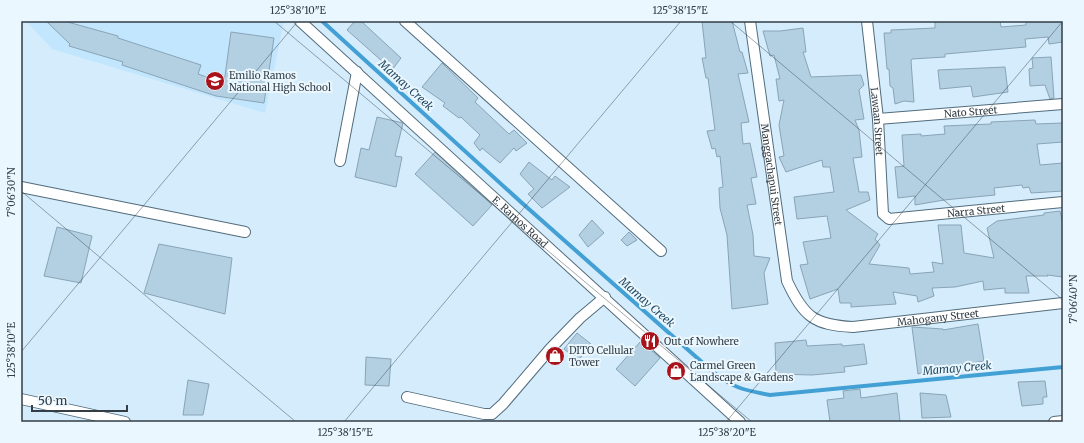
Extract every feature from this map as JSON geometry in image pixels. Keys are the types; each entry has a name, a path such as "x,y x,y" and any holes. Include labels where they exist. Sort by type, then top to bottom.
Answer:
{"street":[{"name":"E. Ramos Road","path":"300,21 740,422"},
{"path":"405,21 661,251"},
{"name":"Manggachapui Street","path":"750,21 787,281 795,299 814,320"},
{"name":"Lawaan Street","path":"867,21 878,119 883,214 889,219"},
{"path":"340,161 357,72"},
{"name":"Nato Street","path":"878,119 1063,104"},
{"path":"21,187 246,232"},
{"name":"Narra Street","path":"889,219 1063,202"},
{"path":"407,397 484,414 492,414 503,404 566,333 605,298"},
{"name":"Mahogany Street","path":"814,320 826,324 853,327 1063,303"},
{"path":"21,400 125,422"},
{"path":"1054,422 1063,421"}],"shaded area":[{"name":"Emilio Ramos National High School","path":"26,21 284,21 265,113 52,49"}],"building":[{"path":"46,21 64,21 118,36 118,38 201,65 198,74 224,83 231,32 274,38 264,103 216,96 122,65 123,62 69,46 70,44"},
{"path":"355,21 361,21 401,58 392,70 347,30"},
{"path":"702,21 732,21 740,52 742,52 748,73 738,74 749,122 741,123 743,144 750,143 757,177 751,178 756,204 747,205 753,235 754,256 770,258 764,273 768,304 732,309 727,235 720,208 719,188 723,187 720,156 717,157 715,148 712,149 707,131 715,130 708,78 706,78 702,58 706,58"},
{"path":"1000,21 1001,27 1026,25 1026,21 1063,21 1063,42 1049,44 1048,37 1025,39 1026,47 945,54 945,57 912,59 914,102 904,101 895,104 893,88 890,86 889,69 887,69 884,33 891,33 891,30 935,28 935,22"},
{"path":"803,28 806,52 803,52 811,77 861,75 864,85 859,90 864,119 855,120 859,130 862,157 853,158 859,192 868,192 870,200 846,210 878,234 875,239 880,245 869,264 909,268 910,274 934,272 932,262 943,264 938,225 961,225 964,253 994,258 987,228 997,221 1044,215 1044,213 1060,211 1063,225 1063,277 1047,275 1048,276 1026,276 1029,293 1005,293 1005,288 984,290 983,281 955,287 932,288 934,296 918,302 917,296 893,292 896,304 851,307 851,303 840,303 838,289 810,299 800,265 808,264 803,242 831,238 827,216 797,219 794,197 834,192 830,167 823,167 822,160 786,172 779,157 784,156 779,125 784,100 779,101 776,79 780,79 774,55 770,56 763,31 780,31"},
{"path":"1051,57 1054,98 1050,99 1045,85 1030,86 1029,69 1033,68 1032,58"},
{"path":"442,63 478,98 475,102 509,134 514,130 527,143 516,151 514,148 500,163 482,148 480,151 474,143 480,135 461,117 459,118 443,106 445,103 422,87"},
{"path":"1005,67 1008,92 973,97 971,86 940,89 938,70"},
{"path":"377,117 403,123 395,156 402,157 396,187 355,177 361,148 369,150"},
{"path":"1035,120 1036,124 1063,123 1063,142 1037,144 1040,165 1063,163 1063,191 1031,193 1029,187 1023,188 1022,185 994,188 995,195 944,200 915,205 915,196 898,198 895,167 904,166 902,135 921,134 921,136 945,134 944,126"},
{"path":"435,152 492,205 473,226 415,174"},
{"path":"529,162 552,180 555,176 570,187 542,208 528,194 534,189 520,174"},
{"path":"592,220 604,233 588,247 579,235"},
{"path":"57,227 92,236 81,283 44,276"},
{"path":"629,232 637,240 627,246 621,240"},
{"path":"159,244 232,258 225,314 144,293"},
{"path":"978,324 984,361 936,367 936,369 918,374 912,327 943,330"},
{"path":"577,333 591,344 578,361 564,349"},
{"path":"806,340 807,346 842,344 842,346 864,344 867,364 844,367 845,372 812,375 776,374 775,343"},
{"path":"641,341 660,358 635,386 616,369"},
{"path":"366,357 391,359 389,386 365,385"},
{"path":"188,380 209,384 203,415 183,415"},
{"path":"1045,381 1047,397 1043,397 1043,404 1022,406 1018,382"},
{"path":"860,389 861,398 897,393 900,422 830,422 827,400 844,398 843,391"},
{"path":"920,393 946,395 951,417 922,418"}],"waterway":[{"name":"Mamay Creek","path":"322,21 522,203 712,371 732,385 745,390 770,395 1063,367"}],"place":[{"name":"Emilio Ramos National High School","path":"215,81"},
{"name":"Out of Nowhere","path":"650,341"},
{"name":"DITO Cellular Tower","path":"555,356"},
{"name":"Carmel Green Landscape & Gardens","path":"676,371"}]}
